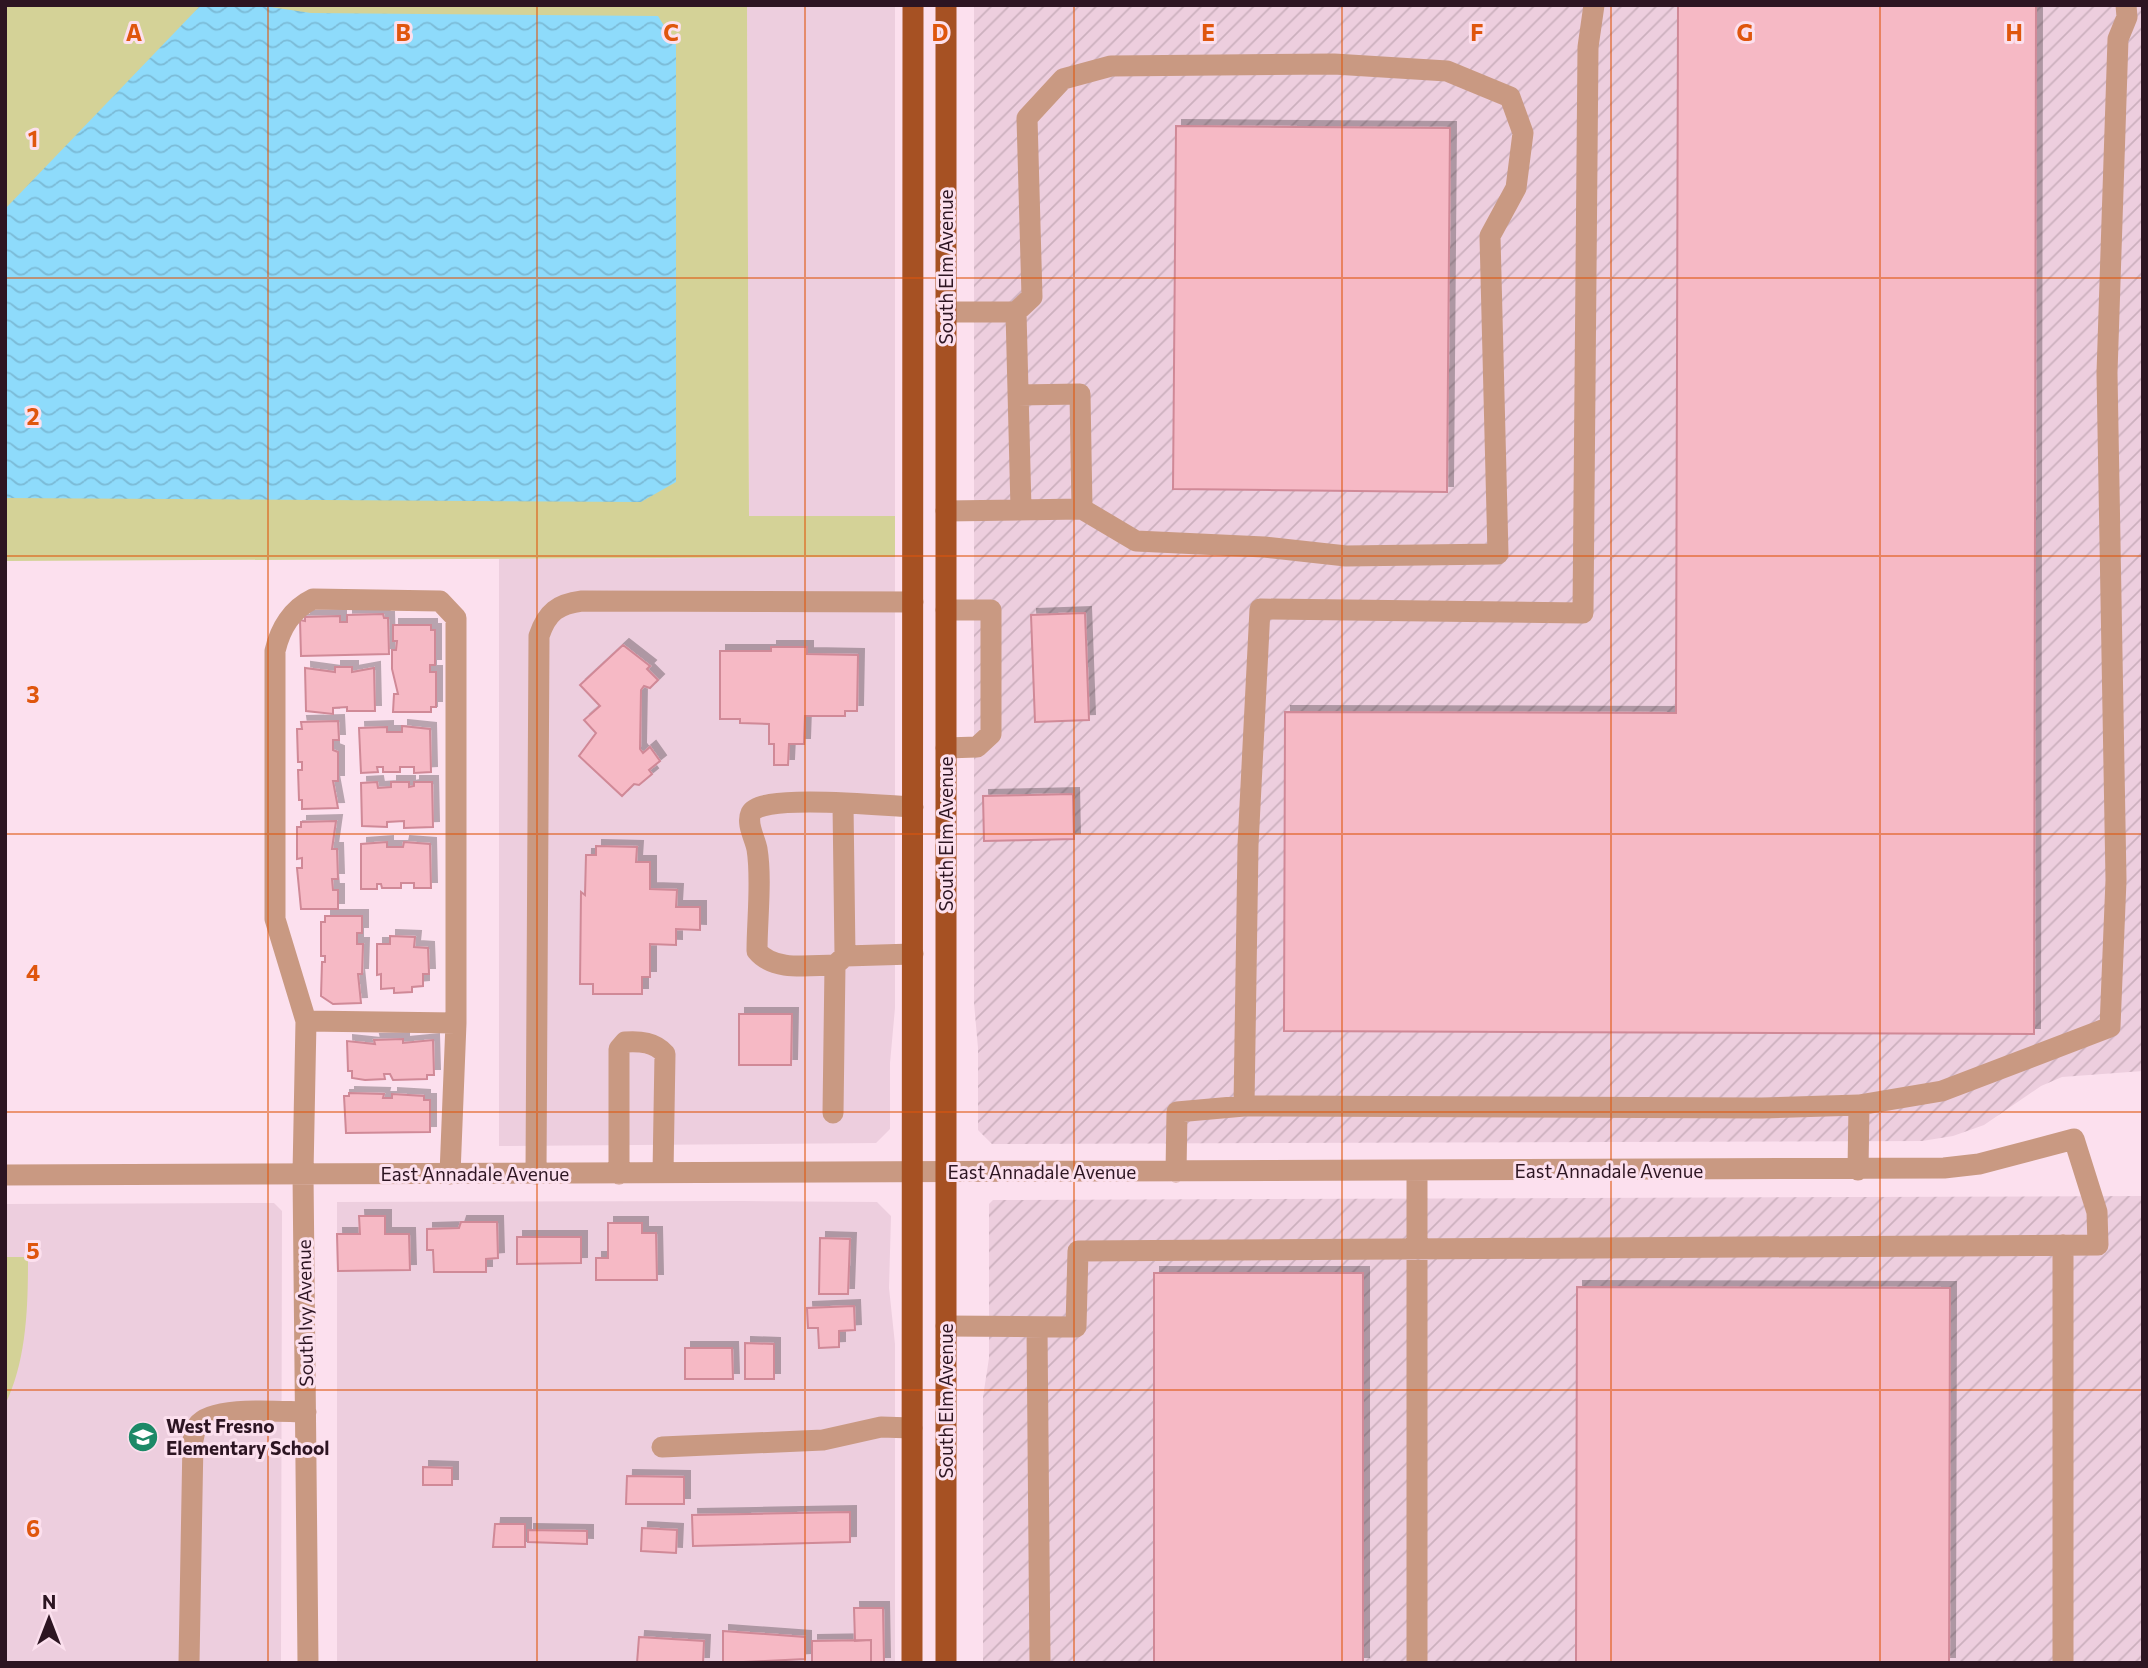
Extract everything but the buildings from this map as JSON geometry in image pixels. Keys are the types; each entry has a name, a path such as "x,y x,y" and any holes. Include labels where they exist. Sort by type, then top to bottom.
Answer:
{"main road":[{"name":"South Elm Avenue","path":"912,1663 913,5"},
{"name":"South Elm Avenue","path":"946,5 946,1663"}],"street":[{"path":"1244,1106 1248,845 1260,609 1583,613 1588,47 1594,5"},
{"path":"2113,5 2113,25 2118,39"},
{"path":"1176,1172 1177,1112 1244,1106 1762,1108 1859,1105 1942,1091 2110,1027 2116,880 2107,373 2118,39 2127,17 2126,5"},
{"path":"946,312 1016,312 1032,297 1027,118 1063,79 1111,66 1334,64 1447,71 1510,97 1523,132 1516,188 1490,236 1498,554 1346,556 1264,547 1136,541 1082,509 946,510"},
{"path":"1016,312 1021,509"},
{"path":"1018,395 1080,394 1082,509"},
{"name":"South Ivy Avenue","path":"308,1663 303,1173 306,1021 275,919 275,651 279,636 299,605 313,599 440,601 456,618 456,1023 450,1174"},
{"path":"536,1174 539,636 552,611 564,603 582,601 913,602"},
{"path":"946,610 990,610 990,734 977,747 946,748"},
{"path":"913,807 786,802 760,804 752,811 750,820 757,851 757,951 770,962 840,961 913,954"},
{"path":"833,1113 844,804"},
{"path":"306,1021 456,1023"},
{"path":"619,1174 619,1049 625,1042 641,1041 660,1048 666,1054 663,1173"},
{"path":"1858,1170 1859,1105"},
{"name":"East Annadale Avenue","path":"5,1175 1858,1170 1944,1168 1979,1164 2074,1139 2097,1212 2098,1245 2063,1245"},
{"path":"1417,1172 1417,1663"},
{"path":"946,1326 1076,1327 1078,1251 2063,1245 2063,1663"},
{"path":"1037,1327 1040,1663"},
{"path":"189,1663 193,1440 198,1424 210,1416 230,1412 306,1412"},
{"path":"662,1447 823,1440 881,1427 912,1428"}],"shaded area":[{"path":"5,5 747,5 749,516 895,516 895,557 5,561"},
{"path":"747,5 895,5 895,516 749,516"},
{"path":"974,5 2143,5 2143,1071 2062,1077 2041,1086 1984,1125 1953,1136 1922,1141 992,1144 978,1130 978,1048 974,1003"},
{"path":"895,557 895,1008 890,1063 890,1129 876,1143 499,1146 499,559"},
{"path":"2143,1196 2143,1663 983,1663 983,1397 989,1358 989,1204 993,1200"},
{"path":"337,1202 877,1202 891,1216 889,1288 895,1344 895,1663 337,1663"},
{"name":"West Fresno Elementary School","path":"274,1203 282,1211 281,1663 5,1663 5,1204"},
{"path":"5,1257 28,1257 27,1313 22,1351 5,1405"}],"water":[{"path":"201,5 257,5 311,13 658,16 676,45 676,482 641,502 5,498 5,209"}],"place":[{"name":"West Fresno Elementary School","path":"143,1437"}]}
